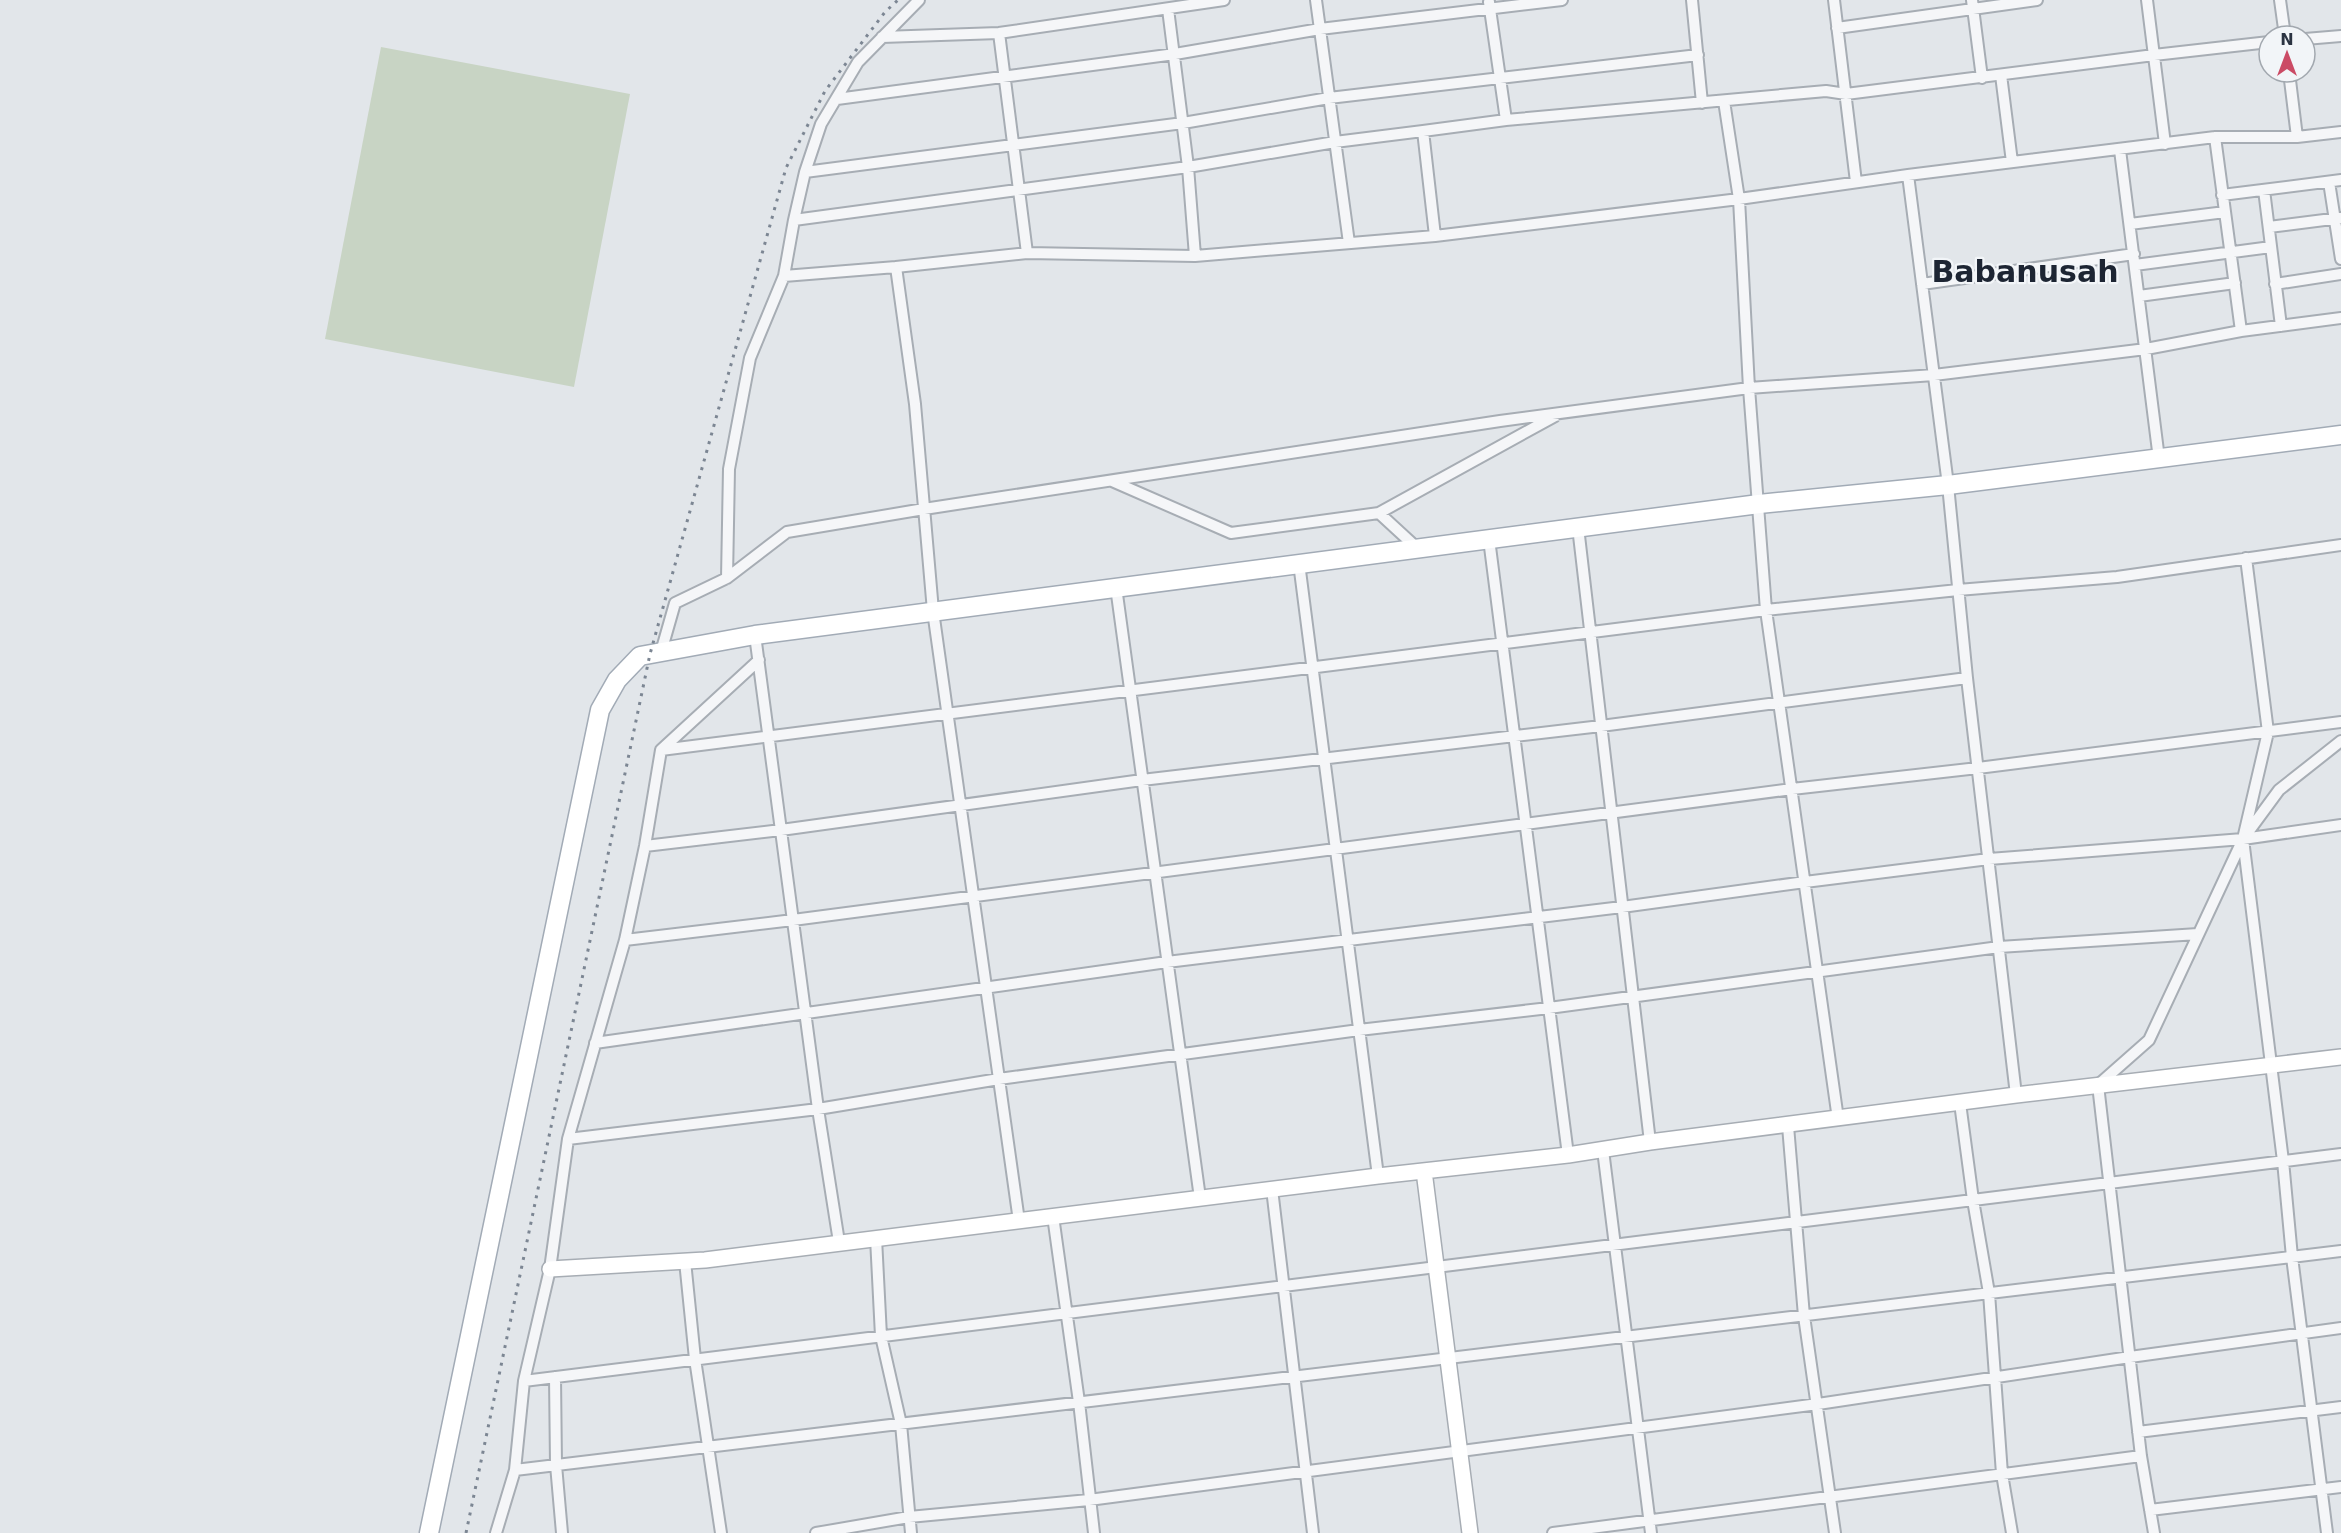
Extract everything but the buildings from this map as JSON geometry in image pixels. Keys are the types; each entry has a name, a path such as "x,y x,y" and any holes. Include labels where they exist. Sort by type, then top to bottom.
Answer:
{"main road":[{"path":"429,1533 600,710 617,680 640,656 755,635 1116,587 1759,504 1948,485 2341,435"}],"street":[{"path":"727,578 729,469 735,435 750,358 784,276 805,172 821,124 858,62 919,0"},
{"path":"882,37 999,33 1224,0"},
{"path":"1316,0 1349,243"},
{"path":"837,99 1175,54 1320,29 1490,4 1562,0"},
{"path":"1692,0 1702,103"},
{"path":"1834,0 1856,182"},
{"path":"1838,28 1973,4 2037,0"},
{"path":"2147,0 2165,144"},
{"path":"2280,0 2283,24"},
{"path":"1490,4 1506,120"},
{"path":"1973,4 1982,78"},
{"path":"1168,9 1188,167 1195,256"},
{"path":"999,33 1027,253"},
{"path":"2317,38 2341,36"},
{"path":"794,220 1188,167 1335,141 1423,130 1506,120 1826,91 1846,94 2257,43"},
{"path":"805,172 1183,123 1329,98 1500,76 1698,55"},
{"path":"2001,75 2012,162"},
{"path":"2290,84 2297,137"},
{"path":"1724,101 1739,199 1749,388 1766,610 1839,1119"},
{"path":"1423,130 1435,236"},
{"path":"784,276 1027,253 1195,256 1435,236 2215,137 2297,137 2341,132"},
{"path":"2215,137 2241,331"},
{"path":"2120,150 2159,459"},
{"path":"1908,175 1948,485 1967,678 2016,1095"},
{"path":"2222,195 2341,180"},
{"path":"2329,182 2338,218 2341,259"},
{"path":"2264,190 2281,326"},
{"path":"2130,224 2224,212"},
{"path":"2269,227 2338,218"},
{"path":"1922,284 2134,259 2271,247"},
{"path":"896,267 915,404 933,611 1019,1221"},
{"path":"2275,284 2341,274"},
{"path":"2139,296 2235,283"},
{"path":"661,652 675,603 727,578 787,532 924,509 1560,413 1749,388 1934,375 2146,350 2241,331 2341,318"},
{"path":"1112,481 1231,533 1379,513 1560,413"},
{"path":"1379,513 1417,548"},
{"path":"1578,527 1650,1142"},
{"path":"1489,539 1568,1155"},
{"path":"661,750 1766,610 2117,576 2341,545"},
{"path":"2246,558 2268,732 2243,839 2327,1533"},
{"path":"1299,564 1378,1176"},
{"path":"1116,587 1200,1198"},
{"path":"755,635 818,1109 839,1242"},
{"path":"496,1533 514,1470 524,1381 550,1269 568,1139 625,940 645,846 661,750 759,660"},
{"path":"645,846 781,831 1142,780 1601,726 1967,678"},
{"path":"625,940 793,921 1792,789 2341,722"},
{"path":"2098,1085 2149,1040 2243,839 2279,790 2341,741"},
{"path":"595,1043 1167,962 1622,907 1989,859 2243,839 2341,825"},
{"path":"568,1139 818,1109 999,1079 1180,1054 1818,973 1999,947 2199,934"},
{"path":"550,1269 685,1261 1568,1155 1650,1142 2016,1095 2341,1057"},
{"path":"2098,1085 2122,1277 2138,1432 2154,1533"},
{"path":"1960,1103 1989,1293 2002,1474 2012,1533"},
{"path":"1788,1126 1804,1316 1835,1533"},
{"path":"1603,1150 1651,1533"},
{"path":"524,1381 2341,1154"},
{"path":"1424,1171 1470,1533"},
{"path":"1272,1189 1313,1533"},
{"path":"1053,1216 1079,1402 1094,1533"},
{"path":"876,1238 881,1336 901,1424 911,1533"},
{"path":"514,1470 2341,1251"},
{"path":"685,1261 695,1359 721,1533"},
{"path":"816,1533 909,1517 1089,1500 1818,1404 2341,1328"},
{"path":"555,1377 556,1465 561,1533"},
{"path":"2138,1432 2341,1407"},
{"path":"1553,1533 2141,1456"},
{"path":"2150,1510 2341,1487"}],"green space":[{"path":"381,47 630,94 574,387 325,339"}],"railway":[{"path":"466,1533 650,654 786,168 825,91 885,12 898,0"}],"district":[{"name":"Babanusah","path":"2025,272"}]}
